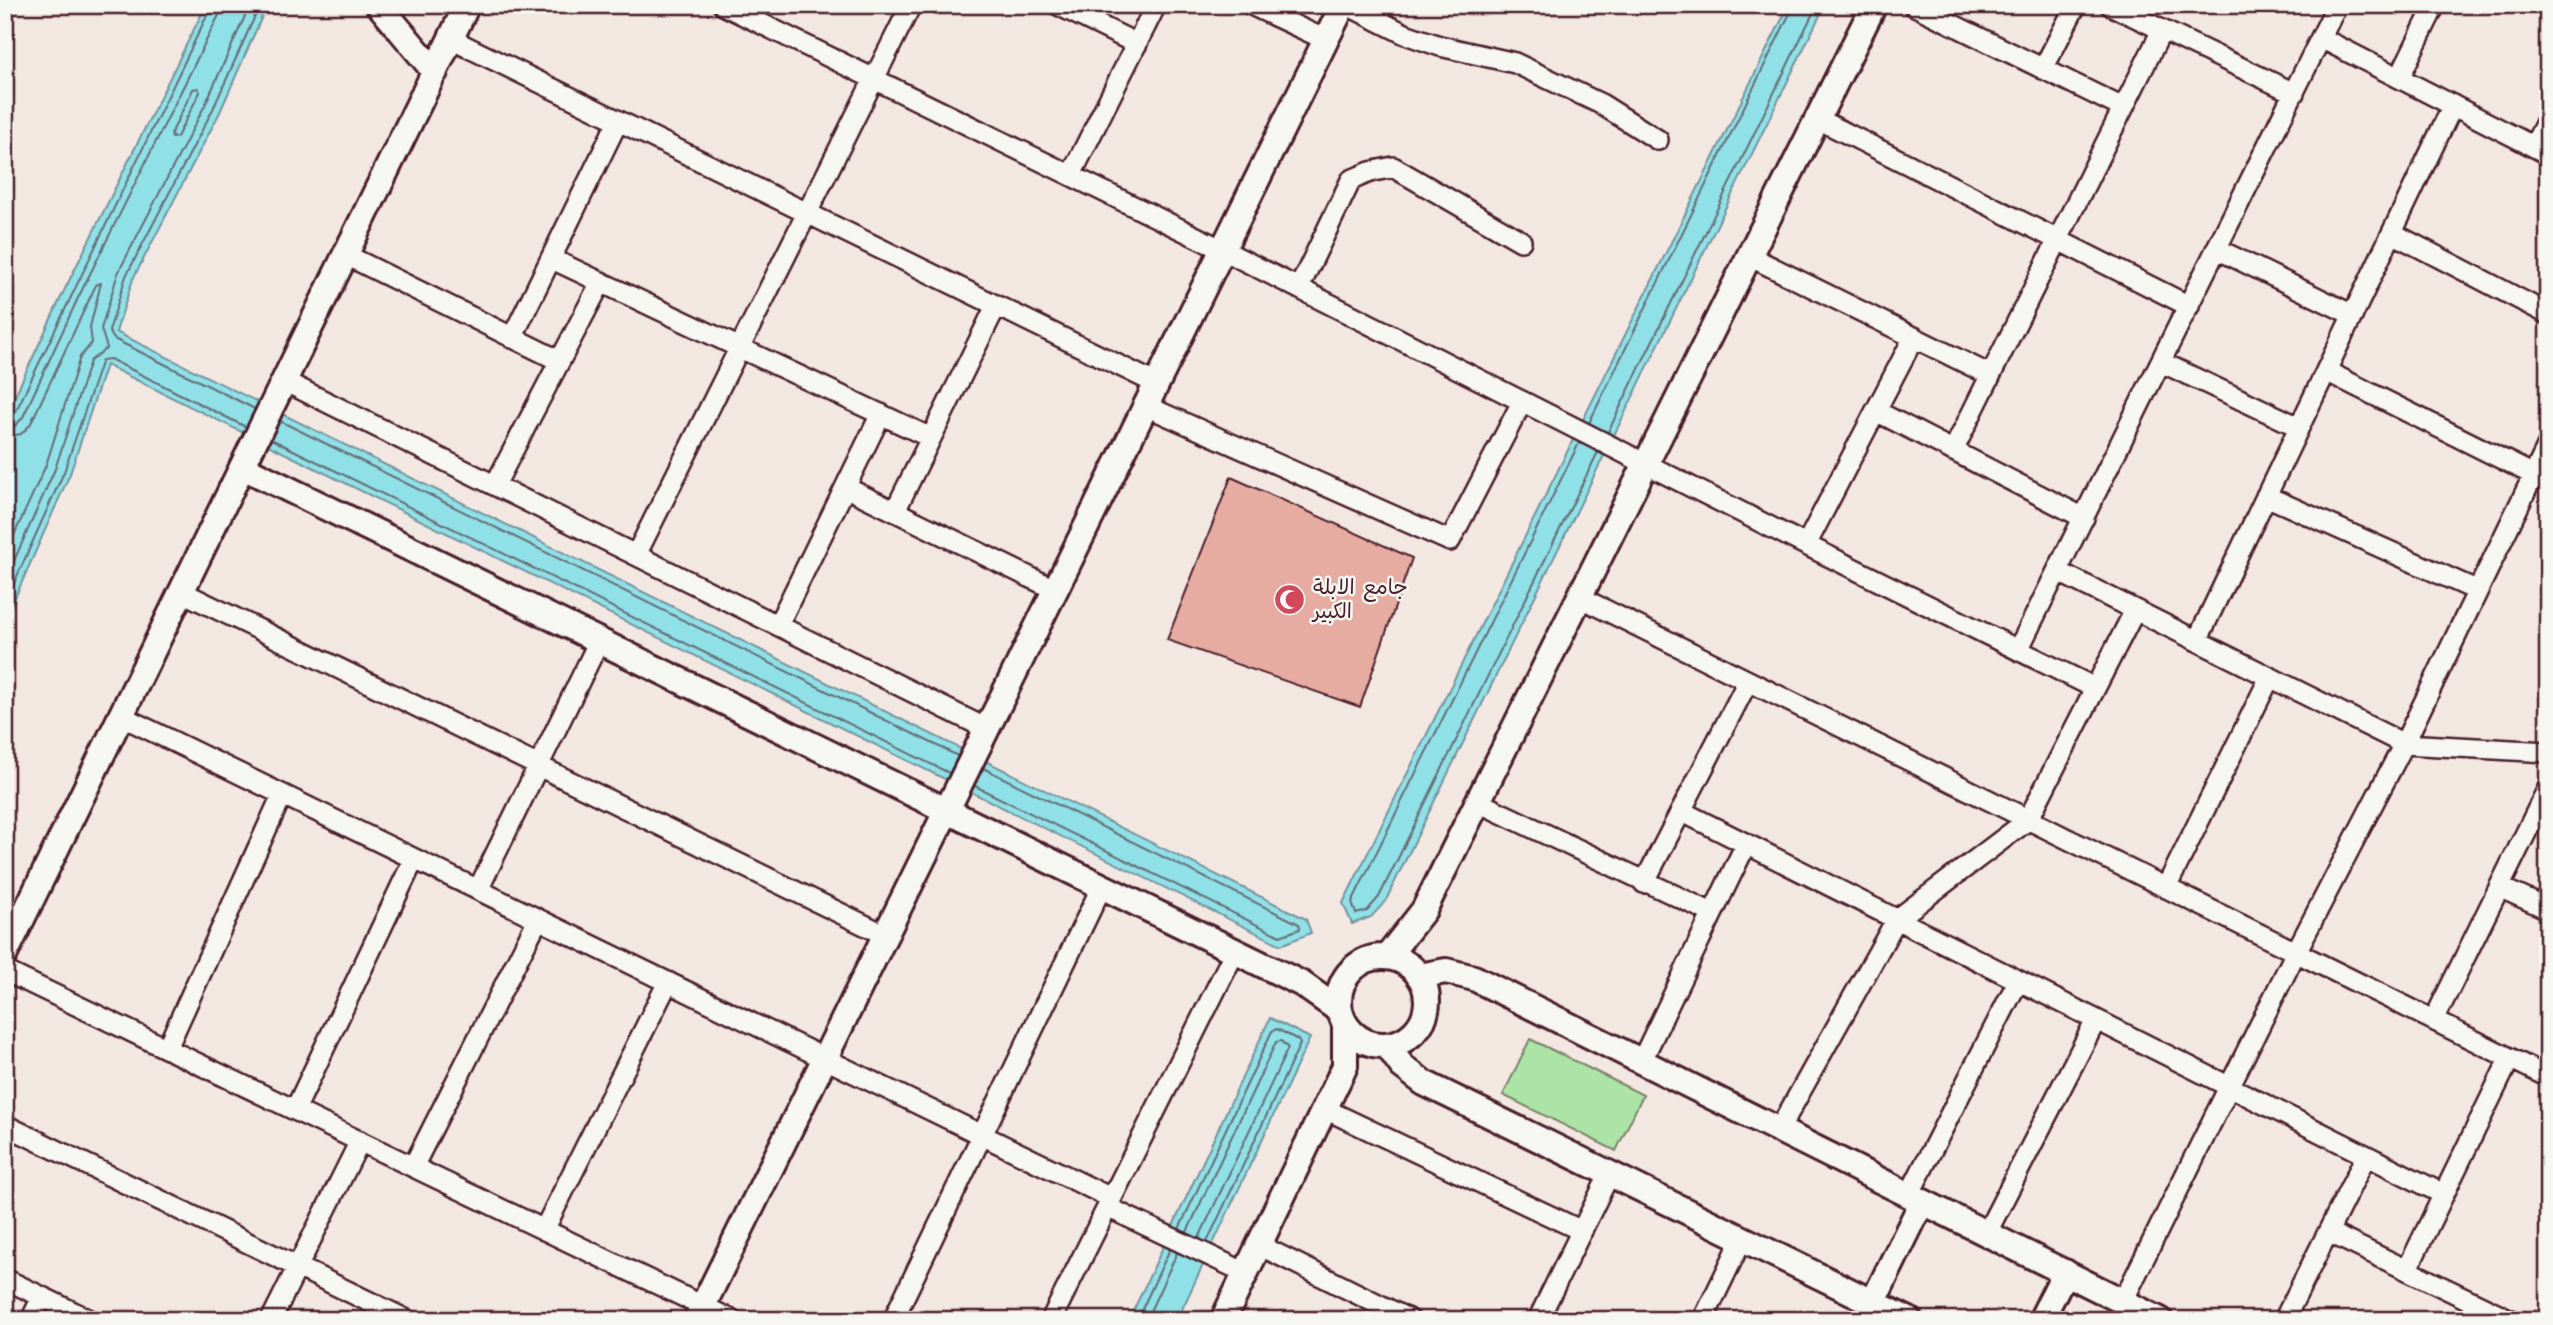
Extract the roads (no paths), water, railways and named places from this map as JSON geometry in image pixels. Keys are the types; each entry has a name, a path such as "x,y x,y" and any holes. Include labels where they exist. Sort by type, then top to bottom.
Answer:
{"street":[{"path":"379,5 435,72"},
{"path":"5,954 467,5"},
{"path":"723,5 1223,250 1805,545 2095,688"},
{"path":"636,555 911,5"},
{"path":"1058,5 1093,13 1137,44"},
{"path":"1071,175 1156,5"},
{"path":"1251,5 1326,40"},
{"path":"699,1313 1345,5 1405,34 1440,46 1515,64 1601,104 1658,140"},
{"path":"1387,957 1424,910 1874,5"},
{"path":"1913,5 2123,108"},
{"path":"2043,69 2076,5"},
{"path":"2110,5 2294,93"},
{"path":"2018,650 2059,572 2337,5"},
{"path":"2399,78 2435,5"},
{"path":"1953,451 2162,30"},
{"path":"2321,37 2541,150 2548,118"},
{"path":"451,39 996,306 1152,395 1450,541 1522,402"},
{"path":"2197,641 2453,105"},
{"path":"1818,118 2189,306"},
{"path":"512,338 618,121"},
{"path":"1299,288 1351,180 1393,167 1521,242"},
{"path":"2392,233 2548,314"},
{"path":"2217,249 2353,315"},
{"path":"346,255 560,361"},
{"path":"1749,256 1990,375"},
{"path":"552,259 931,438"},
{"path":"495,485 601,282"},
{"path":"895,511 996,306"},
{"path":"1805,545 1914,337"},
{"path":"2161,362 2299,427"},
{"path":"2326,372 2540,479"},
{"path":"284,381 987,729"},
{"path":"1876,411 2084,518"},
{"path":"778,625 881,415"},
{"path":"2123,1301 2296,952 2404,744 2476,590 2540,479 2548,445"},
{"path":"243,467 1302,984 1343,1017 1354,1034 1383,1045 1402,1066 1424,1083 1743,1237 1869,1311 1909,1320"},
{"path":"847,488 1055,590"},
{"path":"2266,495 2476,590"},
{"path":"2059,572 2404,744 2548,752"},
{"path":"181,592 885,935"},
{"path":"1579,597 2548,1077"},
{"path":"1779,1130 1896,920 2028,820 2135,610"},
{"path":"478,890 599,641"},
{"path":"2166,888 2270,677"},
{"path":"1644,883 1748,681"},
{"path":"121,716 981,1135 1245,1273"},
{"path":"2434,1020 2548,788"},
{"path":"167,1048 282,794"},
{"path":"1478,802 1712,913"},
{"path":"1681,811 2444,1194"},
{"path":"1641,1062 1746,844"},
{"path":"295,1110 414,859"},
{"path":"893,1320 1102,886"},
{"path":"2499,887 2548,909"},
{"path":"1345,1066 1383,1045 1411,1035 1425,1013 1425,988 1415,971 1424,910"},
{"path":"413,1167 538,919"},
{"path":"1051,1320 1235,951"},
{"path":"1302,984 1351,970 1367,959 1387,957 1415,971 1446,971 1474,978 2160,1320"},
{"path":"1223,1320 1345,1066 1343,982 1351,970"},
{"path":"5,971 544,1230 699,1313 732,1320"},
{"path":"1869,1311 1915,1198 2018,981"},
{"path":"544,1230 668,982"},
{"path":"1986,1234 2096,1020"},
{"path":"2407,1270 2510,1058"},
{"path":"1325,1109 1582,1231"},
{"path":"5,1125 407,1320"},
{"path":"271,1320 360,1141"},
{"path":"2284,1320 2366,1156"},
{"path":"1538,1320 1610,1173"},
{"path":"2328,1232 2511,1320"},
{"path":"1703,1320 1743,1237"},
{"path":"1259,1245 1410,1320"},
{"path":"2041,1320 2065,1272"},
{"path":"5,1279 90,1320"},
{"path":"30,1320 42,1297"}],"water":[{"path":"206,5 267,5 220,112 133,279 116,332 1306,919 1311,933 1281,945 106,365 70,474 5,620 5,417 64,291"},
{"path":"1789,5 1825,5 1385,902 1371,917 1352,924 1343,903"},
{"path":"1270,1018 1310,1038 1177,1320 1129,1320"}],"place":[{"name":"جامع الابلة الكبير","path":"1290,599"}]}
